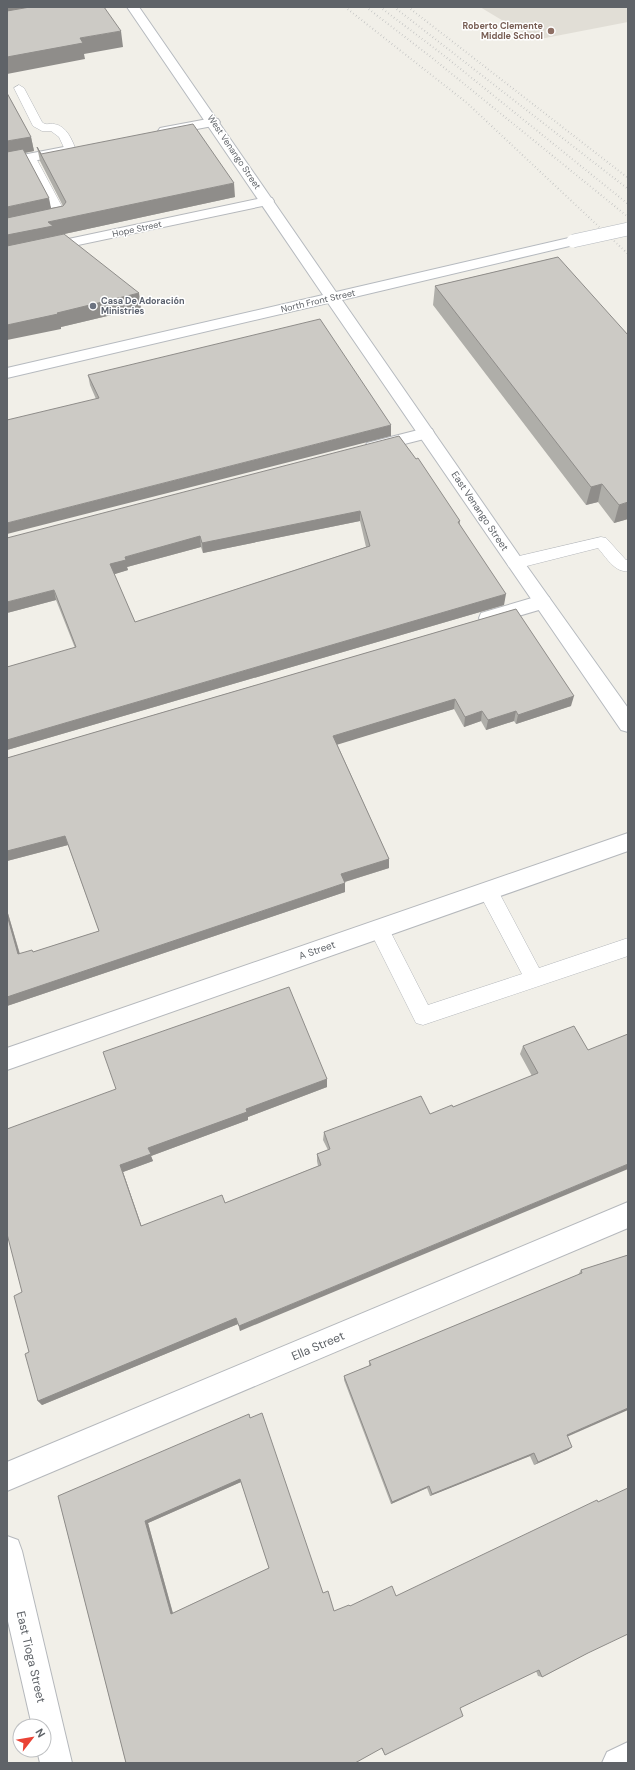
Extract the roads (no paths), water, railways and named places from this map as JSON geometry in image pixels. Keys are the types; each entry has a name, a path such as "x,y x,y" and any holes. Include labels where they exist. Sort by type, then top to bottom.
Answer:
{"street":[{"name":"West Venango Street","path":"133,7 332,298"},
{"path":"153,134 213,122"},
{"path":"7,162 85,147"},
{"name":"Hope Street","path":"7,256 267,201"},
{"name":"North Front Street","path":"7,373 628,229"},
{"name":"East Venango Street","path":"332,298 628,724"},
{"path":"357,451 426,433"},
{"path":"473,622 542,602"},
{"name":"A Street","path":"7,1059 628,842"},
{"name":"Ella Street","path":"7,1477 628,1215"},
{"name":"East Tioga Street","path":"7,1551 56,1763"},
{"path":"618,1763 628,1758"}],"lane":[{"path":"19,88 37,124 42,128 53,128 64,135 70,150"},
{"path":"7,228 61,216 30,158"},
{"path":"515,563 601,542 623,566 628,565"},
{"path":"488,891 534,978"},
{"path":"380,929 423,1016 628,946"}],"railway":[{"path":"345,7 467,103 628,254"},
{"path":"366,7 431,57 628,217"},
{"path":"380,7 442,54 628,204"},
{"path":"394,7 628,189"},
{"path":"408,7 628,178"}],"place":[{"name":"Roberto Clemente Middle School","path":"551,31"},
{"name":"Casa De Adoración Ministries","path":"93,306"}]}
